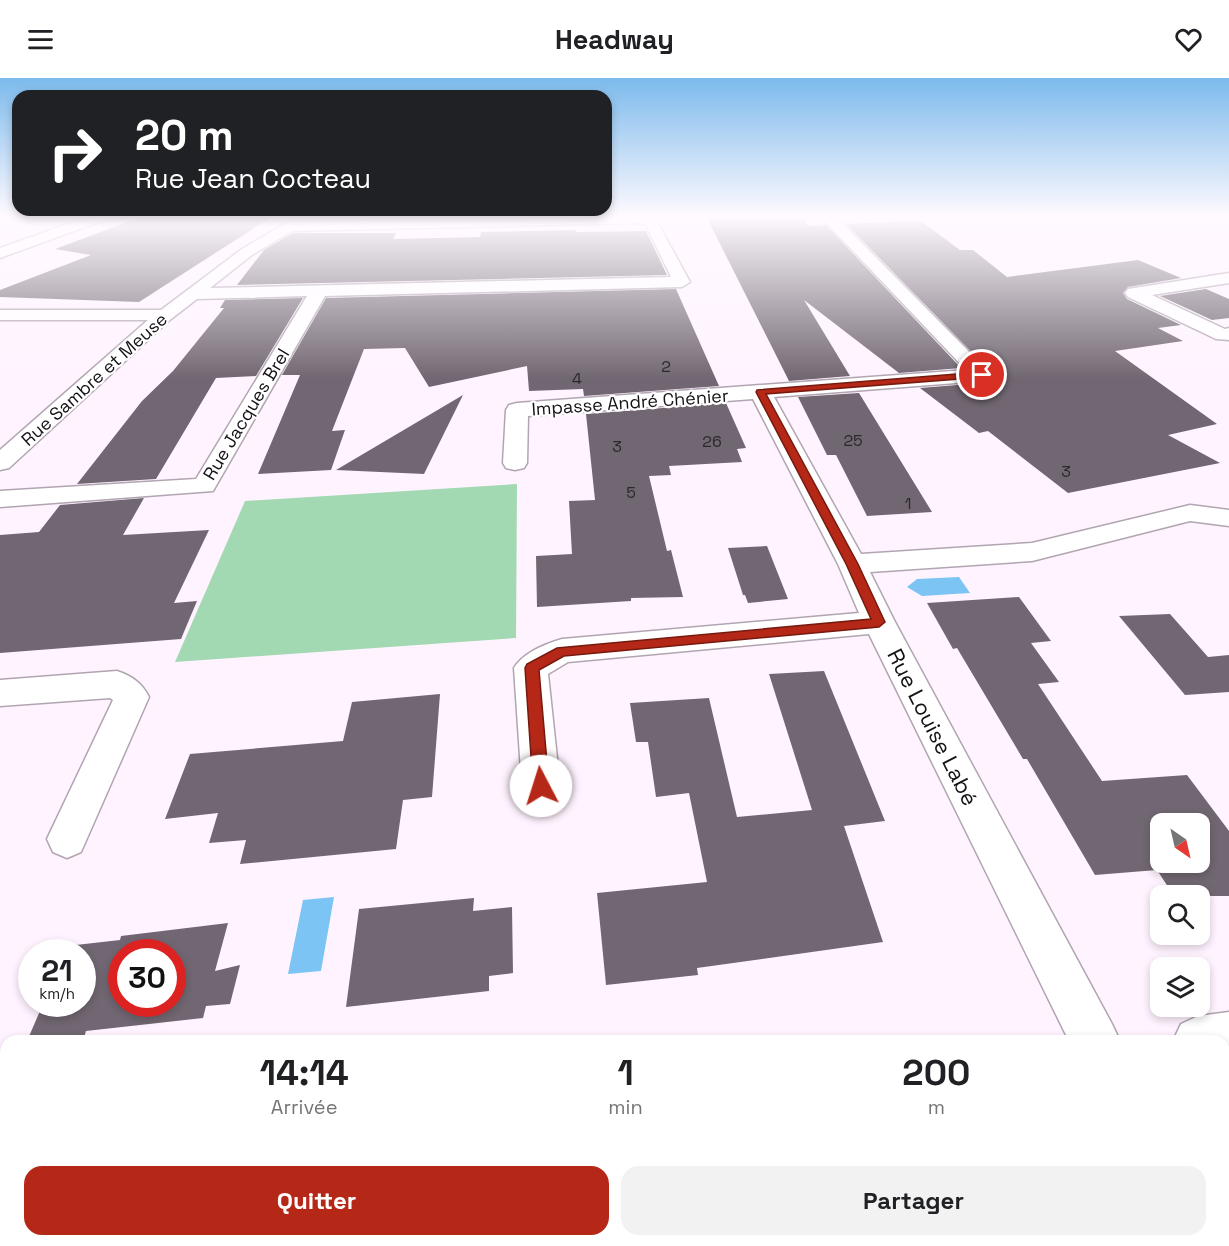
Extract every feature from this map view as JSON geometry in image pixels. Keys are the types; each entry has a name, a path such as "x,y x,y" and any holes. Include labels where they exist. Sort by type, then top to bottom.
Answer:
{"street":[{"name":"Rue Sambre et Meuse","path":"0,463 165,315 224,271"},
{"path":"194,294 682,282 676,271"},
{"path":"760,392 982,375 880,271"},
{"path":"1229,278 1134,293 1223,335 1229,334"},
{"name":"Rue Jacques Brel","path":"0,499 204,486 319,291"},
{"path":"0,315 165,315"},
{"name":"Impasse André Chénier","path":"515,463 517,410 760,392"},
{"name":"Rue Louise Labé","path":"760,392 852,564 879,622 1092,1035"},
{"path":"852,564 1032,552 1190,513 1229,518"},
{"path":"541,786 531,668 562,651 879,622"},
{"path":"0,693 117,684 132,697 67,839"}],"green space":[{"path":"517,484 516,638 175,662 245,501"}],"water":[{"path":"959,577 970,593 922,596 907,587 917,579"},
{"path":"334,897 321,971 288,974 303,900"}],"building":[{"path":"51,271 188,271 139,302 0,297 0,290"},
{"path":"248,271 665,271 667,275 237,285"},
{"path":"733,271 869,271 961,368 899,373 804,300 850,376 789,381"},
{"path":"892,271 999,271 1007,277 1057,271 1163,271 1181,278 1128,287 1123,293 1127,299 1181,325 1158,328 1183,341 1115,351 1217,424 1168,435 1220,463 1068,493 988,431 979,433 920,388 982,383 991,380 994,375"},
{"path":"676,289 719,386 584,396 583,389 529,391 527,366 429,387 405,348 364,349 332,431 345,430 331,470 258,474 300,375 282,375 326,298"},
{"path":"1206,289 1229,299 1229,318 1212,320 1160,296"},
{"path":"303,298 256,376 216,378 156,479 77,484 142,401 173,371 224,308 220,308 225,300"},
{"path":"859,393 932,512 867,516 836,455 827,455 798,397"},
{"path":"463,395 424,474 336,470"},
{"path":"726,403 746,448 737,449 742,462 669,466 671,475 649,476 667,551 671,550 683,597 631,598 631,601 537,607 536,556 572,554 569,501 595,500 586,414"},
{"path":"144,498 123,535 209,530 174,603 197,601 181,639 0,653 0,535 39,532 60,505"},
{"path":"767,546 788,599 748,603 743,595 728,548"},
{"path":"1019,597 1051,641 1031,643 1059,682 1038,684 1102,781 1187,775 1229,831 1229,896 1210,896 1210,885 1167,885 1159,873 1210,873 1210,813 1150,813 1150,871 1095,875 1027,759 1023,759 957,648 953,649 927,603"},
{"path":"1170,614 1208,657 1229,655 1229,692 1185,695 1119,616"},
{"path":"824,671 885,821 844,826 883,942 697,968 698,975 606,985 597,893 707,882 689,793 656,797 648,742 636,742 630,703 709,698 737,817 812,810 769,674"},
{"path":"440,694 432,797 403,800 396,849 240,864 246,840 209,843 218,813 165,819 190,754 343,741 352,702"},
{"path":"474,898 473,911 512,907 513,973 489,976 489,991 346,1007 359,909"},
{"path":"228,923 215,971 240,965 230,1004 206,1006 203,1018 86,1031 85,1035 30,1035 37,1017 96,1017 96,943 108,941 108,1017 186,1017 186,939 120,939 121,936"}],"route":[{"path":"541,786 531,668 562,651 879,622 852,564 760,392 982,375"}]}
